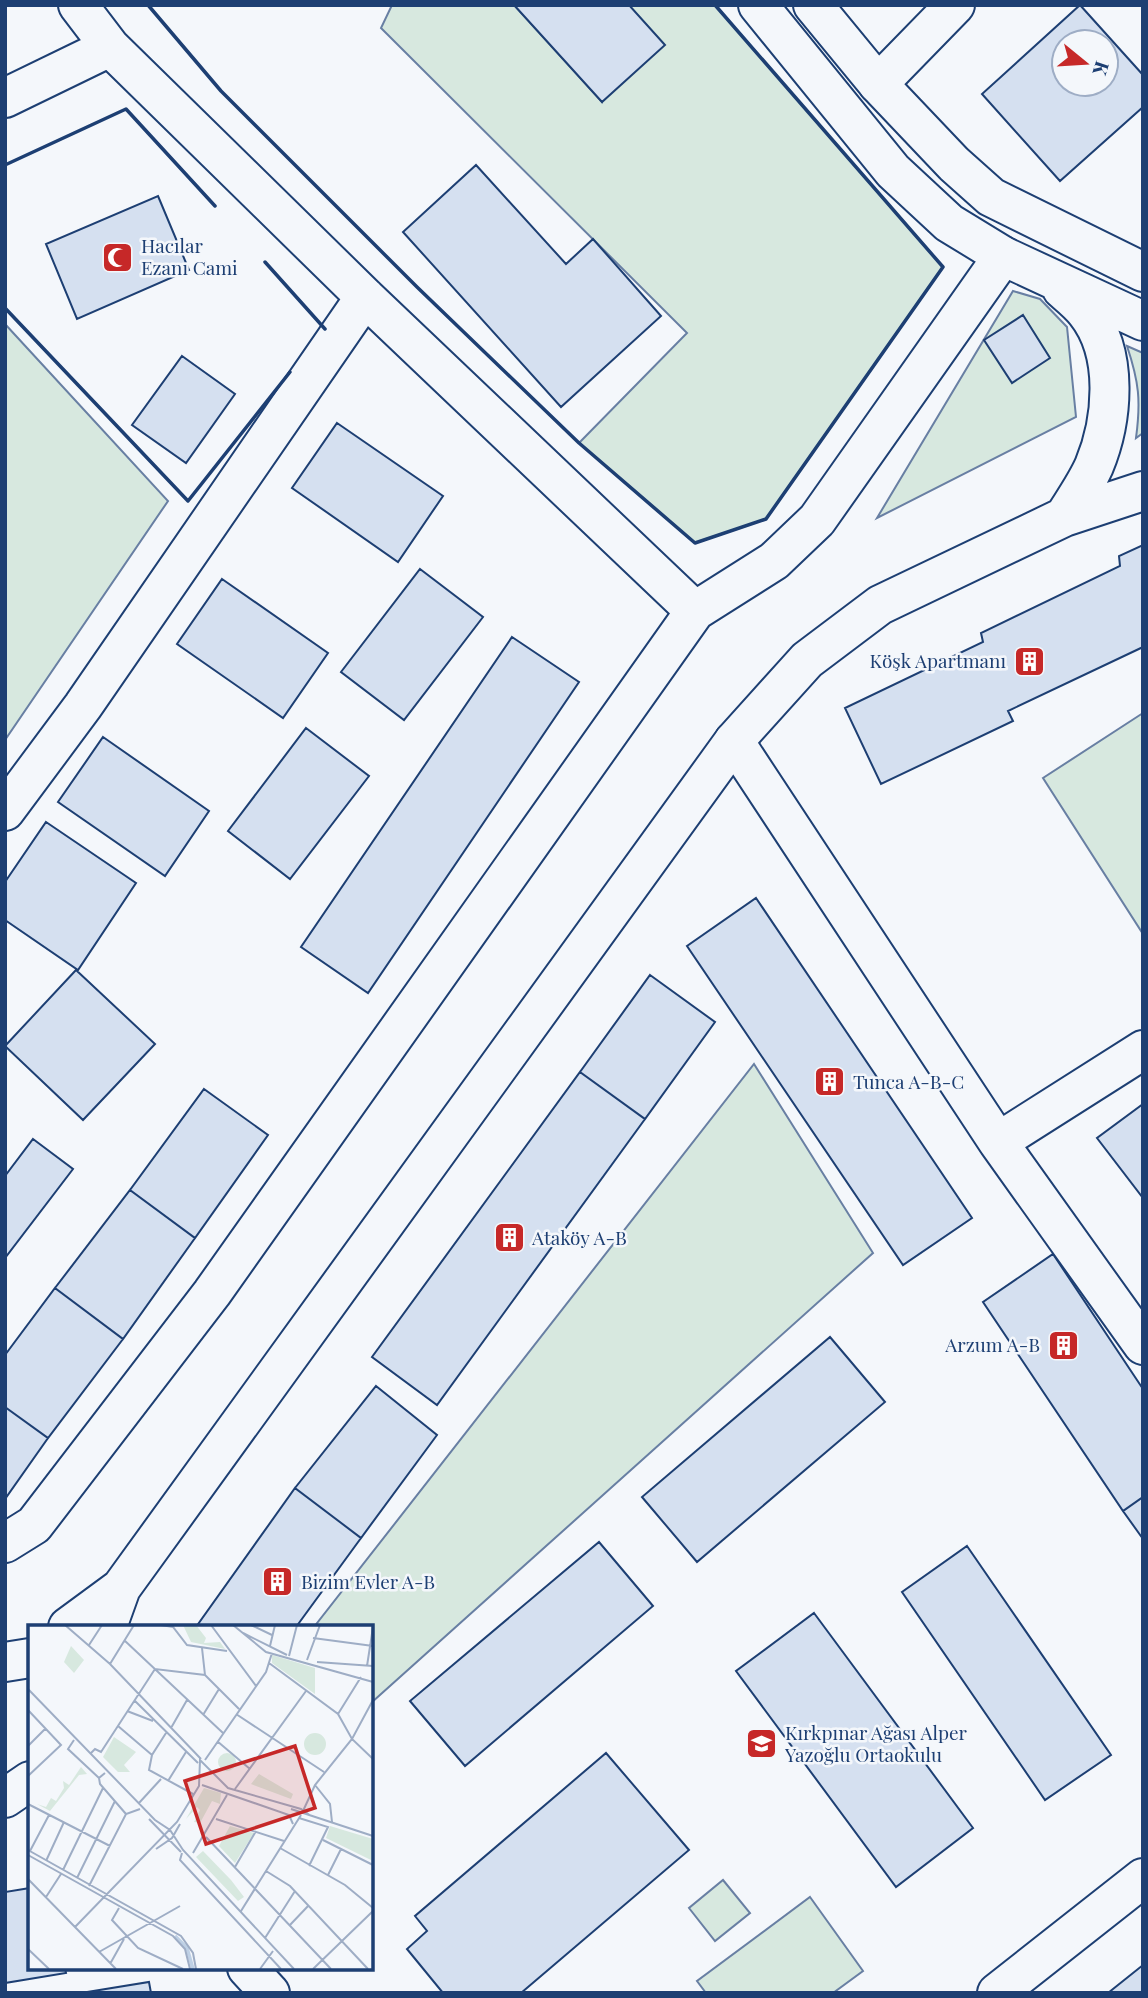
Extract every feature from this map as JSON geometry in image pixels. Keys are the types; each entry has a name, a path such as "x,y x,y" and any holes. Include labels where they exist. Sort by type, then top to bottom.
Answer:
{"street":[{"path":"78,5 110,47 365,297 695,611"},
{"path":"758,5 918,198 949,223 1003,256 1143,321"},
{"path":"813,5 878,84 954,164 991,197 1143,272"},
{"path":"878,84 955,5"},
{"path":"5,98 110,47"},
{"path":"5,1543 34,1525 212,1293 695,611 774,561 817,520 1003,256"},
{"path":"1054,281 1086,312 1104,343 1109,382 1106,430 1093,467 1064,517"},
{"path":"5,811 83,706 365,297"},
{"path":"1064,517 1143,464"},
{"path":"108,1625 121,1588 734,741 807,660 880,605 1064,517 1143,491"},
{"path":"734,741 998,1142 1143,1345"},
{"path":"998,1142 1143,1050"},
{"path":"71,1625 121,1588"},
{"path":"997,1993 1143,1878"},
{"path":"249,1970 270,1993"}],"shaded area":[{"path":"392,5 514,5 602,102 629,5 715,5 943,267 766,519 695,543 579,443 687,333 381,28"},
{"path":"1013,291 1040,299 1067,327 1076,417 877,518"},
{"path":"5,324 168,501 5,740"},
{"path":"1127,346 1143,353 1143,433 1136,438 1138,392"},
{"path":"1143,713 1143,934 1043,778"},
{"path":"754,1064 873,1253 373,1701 373,1625 316,1625"},
{"path":"723,1880 750,1913 715,1941 689,1908"},
{"path":"810,1897 863,1971 833,1993 706,1993 697,1981"}],"building":[{"path":"514,5 629,5 665,45 602,102"},
{"path":"1080,5 1101,28 1055,28"},
{"path":"1050,32 1050,98 1120,98 1120,49 1143,75 1143,107 1060,181 982,94"},
{"path":"476,165 566,264 593,239 661,316 561,407 403,232"},
{"name":"Hacılar Ezanı Cami","path":"158,196 189,270 77,319 46,244"},
{"path":"1023,315 1050,358 1012,383 984,340"},
{"path":"182,356 235,394 186,463 132,425"},
{"path":"337,423 443,496 398,562 292,488"},
{"name":"Köşk Apartmanı","path":"1143,545 1143,647 1008,711 1013,721 881,784 845,708 983,642 981,633 1120,566 1119,556"},
{"path":"420,569 483,617 404,720 341,672"},
{"path":"222,579 328,653 283,718 177,644"},
{"path":"512,637 579,682 368,993 301,947"},
{"path":"306,728 369,776 290,879 228,831"},
{"path":"103,737 209,811 165,876 58,802"},
{"path":"46,822 136,883 78,970 5,920 5,882"},
{"name":"Tunca A-B-C","path":"756,898 972,1218 903,1265 687,946"},
{"path":"76,970 155,1044 83,1120 5,1046"},
{"path":"650,975 715,1022 645,1119 580,1072"},
{"name":"Ataköy A-B","path":"580,1072 645,1119 437,1405 372,1357"},
{"path":"204,1089 268,1135 195,1238 130,1190"},
{"path":"1143,1104 1143,1198 1097,1138"},
{"path":"33,1139 73,1169 5,1258 5,1176"},
{"path":"130,1190 195,1238 123,1339 55,1288"},
{"name":"Arzum A-B","path":"1053,1254 1143,1389 1143,1497 1123,1511 983,1302"},
{"path":"55,1288 123,1339 48,1438 5,1407 5,1355"},
{"path":"830,1337 885,1402 697,1562 642,1497"},
{"path":"376,1386 437,1435 361,1538 295,1488"},
{"path":"5,1407 48,1438 5,1499"},
{"name":"Bizim Evler A-B","path":"295,1488 361,1538 297,1625 197,1625"},
{"path":"1143,1497 1143,1539 1123,1511"},
{"path":"599,1542 653,1606 465,1766 410,1701"},
{"path":"967,1546 1111,1755 1045,1800 902,1592"},
{"path":"814,1613 973,1828 896,1887 736,1671"},
{"path":"606,1753 689,1850 521,1993 443,1993 407,1949 427,1931 415,1916"},
{"path":"28,1888 28,1970 65,1970 66,1973 5,1983 5,1892"},
{"path":"1143,1965 1143,1993 1108,1993"},
{"path":"149,1982 151,1993 81,1993"}],"wall":[{"path":"148,5 221,91 417,287 579,443 695,543 766,519 943,267 715,5"},
{"path":"5,165 126,109 215,206"},
{"path":"265,262 325,329"},
{"path":"5,308 188,501 290,372"}],"place":[{"name":"Hacılar Ezanı Cami","path":"118,257"},
{"name":"Köşk Apartmanı","path":"1029,661"},
{"name":"Tunca A-B-C","path":"830,1082"},
{"name":"Ataköy A-B","path":"509,1238"},
{"name":"Arzum A-B","path":"1063,1345"},
{"name":"Bizim Evler A-B","path":"278,1582"},
{"name":"Kırkpınar Ağası Alper Yazoğlu Ortaokulu","path":"762,1744"}]}
